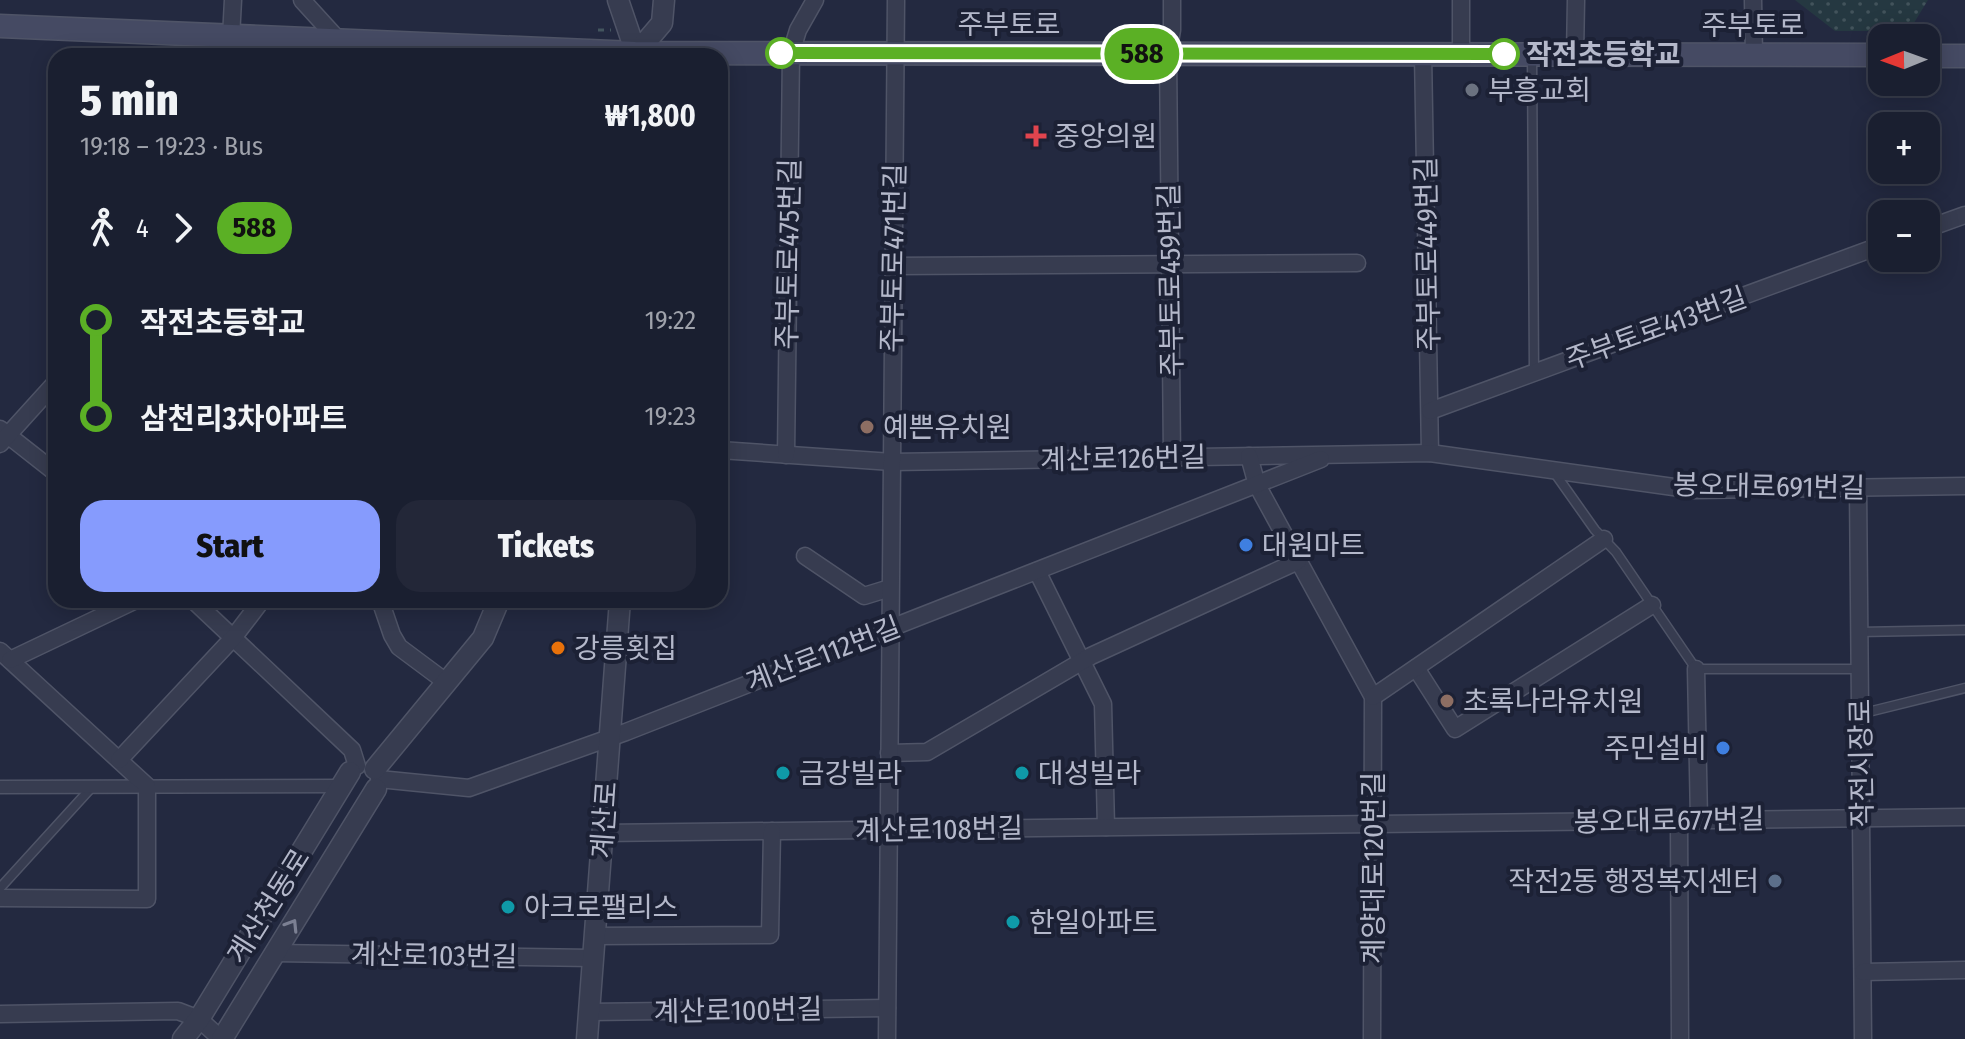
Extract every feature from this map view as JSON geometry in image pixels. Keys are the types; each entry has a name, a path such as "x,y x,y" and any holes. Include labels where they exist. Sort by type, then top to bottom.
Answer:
{"main road":[{"name":"주부토로","path":"0,26 231,46 346,48"},
{"name":"주부토로","path":"728,54 1868,55"},
{"path":"1940,56 1965,56"}],"street":[{"path":"231,46 233,0"},
{"path":"302,0 346,48"},
{"path":"618,0 633,48"},
{"path":"641,48 662,23 664,0"},
{"path":"791,53 798,30 815,0"},
{"name":"주부토로471번길","path":"887,1039 896,0"},
{"name":"주부토로459번길","path":"1172,0 1168,54 1172,457"},
{"path":"1461,0 1461,54"},
{"path":"1575,55 1576,0"},
{"path":"1753,0 1754,55"},
{"name":"주부토로475번길","path":"786,455 791,53"},
{"name":"주부토로449번길","path":"1423,54 1430,453"},
{"path":"1940,224 1965,215"},
{"name":"주부토로413번길","path":"1430,411 1868,250"},
{"path":"893,266 1357,263"},
{"path":"48,390 2,436 48,468"},
{"name":"계산로126번길","path":"728,451 892,462 1430,453"},
{"name":"봉오대로691번길","path":"1430,453 1695,490 1965,486"},
{"name":"계산로112번길","path":"363,777 469,788 609,738 1334,454"},
{"name":"계양대로120번길","path":"1249,456 1257,485 1373,697 1372,1039"},
{"name":"작전시장로","path":"1858,487 1863,1039"},
{"path":"1373,697 1604,539"},
{"path":"805,556 864,596 890,588"},
{"path":"889,753 927,752 1091,656 1298,561"},
{"path":"1037,571 1103,704 1106,827"},
{"path":"1416,668 1455,729 1652,605"},
{"path":"0,898 147,899 147,786 5,656 117,608"},
{"path":"0,787 147,786 363,777 352,750 201,608"},
{"path":"119,760 233,638 256,608"},
{"path":"383,608 399,647 446,682"},
{"name":"계산천동로","path":"183,1039 363,777 483,638 496,608"},
{"name":"계산로","path":"587,1039 619,608"},
{"path":"1696,669 1699,820"},
{"name":"계산천동로","path":"222,1039 275,953 363,777"},
{"name":"봉오대로677번길","path":"1373,824 1965,817"},
{"path":"1679,820 1680,1039"},
{"name":"계산로108번길","path":"603,833 1373,824"},
{"path":"595,936 770,935 772,831"},
{"name":"계산로103번길","path":"275,953 593,958"},
{"path":"1863,972 1965,970"},
{"name":"계산로100번길","path":"589,1012 887,1008"},
{"path":"0,1014 178,1011 199,1019 222,1039"}],"lane":[{"path":"1532,55 1534,373"},
{"path":"1553,470 1616,552 1696,669 1860,669"},
{"path":"1859,632 1965,630"},
{"path":"1860,714 1965,688"},
{"path":"0,888 93,787"}],"shaded area":[{"path":"1795,0 1928,0 1913,24 1868,24 1868,31 1835,31"}],"bus line":[{"name":"588","path":"781,53 1504,54"}],"place":[{"name":"작전초등학교","path":"1504,54"},
{"name":"부흥교회","path":"1472,90"},
{"name":"중앙의원","path":"1036,136"},
{"name":"예쁜유치원","path":"867,427"},
{"name":"대원마트","path":"1246,545"},
{"name":"강릉횟집","path":"558,648"},
{"name":"초록나라유치원","path":"1447,701"},
{"name":"주민설비","path":"1723,748"},
{"name":"금강빌라","path":"783,773"},
{"name":"대성빌라","path":"1022,773"},
{"name":"작전2동 행정복지센터","path":"1775,881"},
{"name":"아크로팰리스","path":"508,907"},
{"name":"한일아파트","path":"1013,922"}]}
